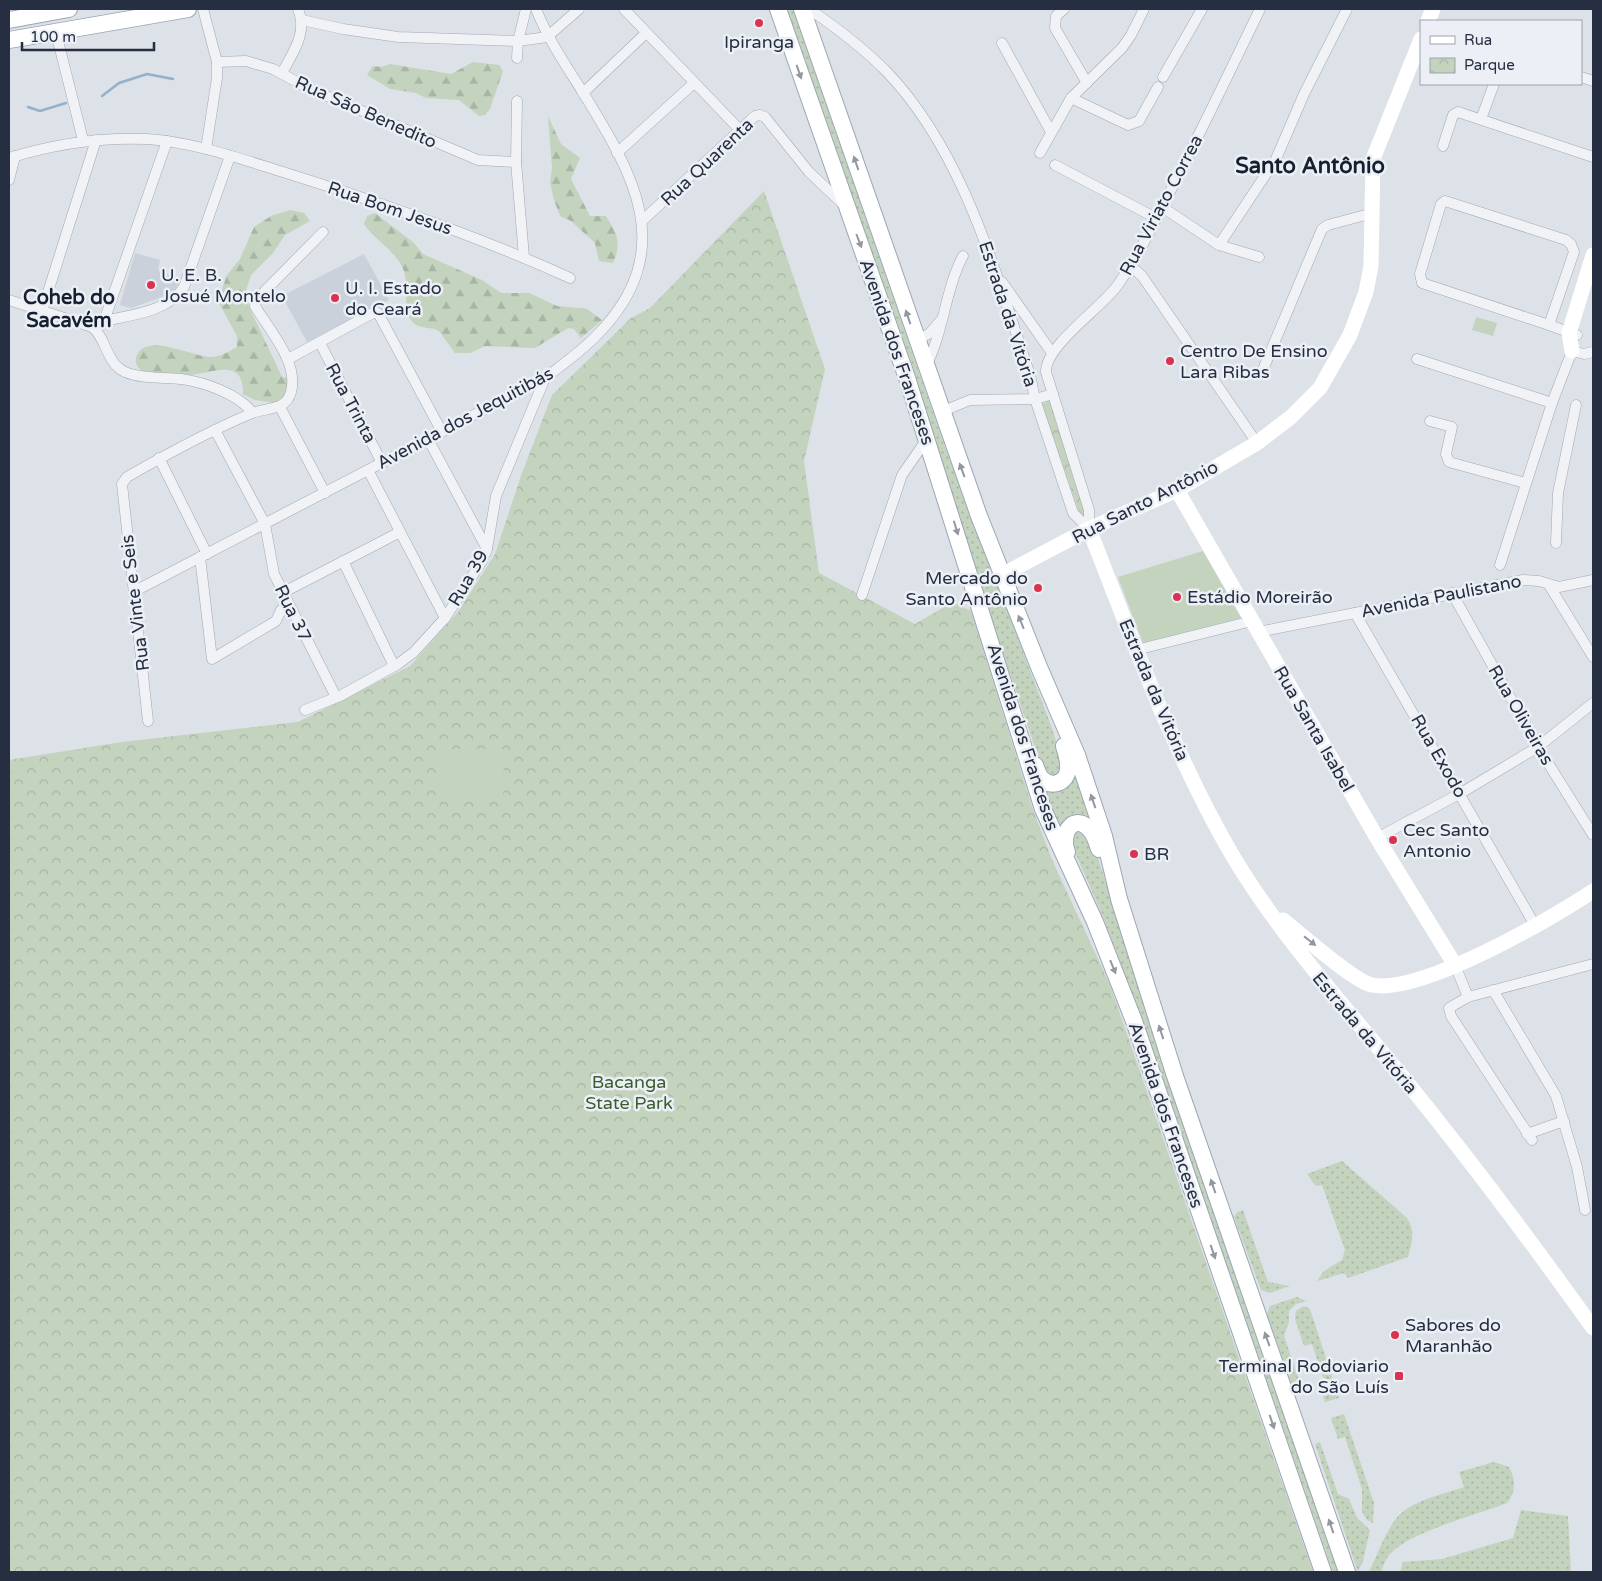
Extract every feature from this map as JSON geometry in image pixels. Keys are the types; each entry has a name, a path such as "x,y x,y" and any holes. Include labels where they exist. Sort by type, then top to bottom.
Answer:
{"main road":[{"path":"9,20 47,11 69,9"},
{"path":"9,40 188,9"},
{"name":"Avenida dos Franceses","path":"778,9 846,206 877,289 927,439 1043,809 1095,922 1134,1021 1323,1572"},
{"name":"Avenida dos Franceses","path":"802,9 941,412 1002,575 1086,781 1104,836 1119,899 1175,1076 1347,1572"},
{"path":"1001,671 1039,775 1049,783 1057,783 1066,776 1068,763 1039,667"},
{"path":"1095,922 1064,845 1065,834 1072,825 1084,825 1093,833 1119,899"}],"street":[{"path":"203,9 217,62 217,78 206,149"},
{"path":"282,73 301,36 302,20 298,9"},
{"path":"517,58 518,41 526,9"},
{"name":"Avenida dos Jequitibás","path":"135,591 545,378 596,336 612,318 624,298 642,254 642,221 634,188 617,153 583,93 548,37 536,9"},
{"path":"302,20 343,29 398,37 518,41 548,37 578,9"},
{"path":"624,9 740,130"},
{"name":"Estrada da Vitória","path":"809,9 863,49 887,73 922,118 963,191 981,232 1030,375 1035,399 1073,513 1089,529 1136,650 1186,767 1232,854 1319,979 1406,1081 1541,1256 1593,1328"},
{"path":"1064,9 1056,16 1055,28 1087,83"},
{"path":"1040,153 1072,98 1122,48 1144,9"},
{"path":"1163,76 1202,9"},
{"name":"Rua Viriato Correa","path":"1052,353 1115,288 1131,266 1162,208 1260,9"},
{"path":"1219,245 1276,159 1304,94 1347,9"},
{"path":"56,33 83,140"},
{"path":"583,93 646,34"},
{"name":"Rua Santo Antônio","path":"1002,575 1089,529 1177,490 1258,442 1291,417 1320,388 1350,336 1370,279 1373,159 1420,42"},
{"path":"1002,43 1051,132"},
{"name":"Rua São Benedito","path":"217,62 246,61 282,73 308,88 478,160 516,162"},
{"path":"617,153 694,83"},
{"path":"1481,119 1494,85"},
{"path":"1072,98 1128,125 1138,121 1158,87"},
{"path":"517,101 516,162 524,257"},
{"path":"1442,146 1455,113 1481,119 1593,157"},
{"name":"Rua Quarenta","path":"642,221 755,116 762,115 810,172 846,206"},
{"name":"Rua Bom Jesus","path":"12,156 83,140 167,141 206,149 383,203 524,257 570,278"},
{"path":"42,311 96,140"},
{"path":"99,334 167,141"},
{"path":"9,180 12,156"},
{"path":"104,321 158,308 178,296 184,287 230,156"},
{"path":"1055,165 1156,218"},
{"path":"810,172 818,176 825,176 833,167"},
{"path":"1549,325 1574,252 1571,244 1566,240 1448,201 1443,202 1420,274 1422,283 1573,334"},
{"path":"1162,208 1219,245 1260,257"},
{"path":"1262,372 1322,229 1328,225 1373,213"},
{"path":"288,605 281,610 276,621 212,659 203,556 159,458 252,412 280,407 291,393 288,359 255,306 255,301 324,232"},
{"path":"1500,565 1525,483 1572,351 1573,334 1593,255"},
{"path":"925,367 934,348 957,267 963,256"},
{"path":"1131,266 1142,276 1258,442"},
{"path":"995,273 1052,353 1047,362 1046,372 1089,510 1089,529"},
{"path":"1573,334 1593,287"},
{"path":"9,300 88,325 99,334 109,358 123,371 134,375 197,382 241,401 252,412"},
{"path":"288,359 373,313 382,316 442,432"},
{"path":"916,341 930,333 941,320"},
{"name":"Rua Trinta","path":"320,343 382,463"},
{"path":"1572,351 1584,354 1593,352"},
{"path":"1416,359 1552,403"},
{"name":"Rua 39","path":"305,710 336,697 394,666 414,652 445,618 482,561 496,496 545,378"},
{"path":"941,412 958,404 982,398 1035,399 1053,394"},
{"path":"1556,542 1558,494 1576,405"},
{"path":"280,407 325,492"},
{"path":"1430,421 1452,428 1446,454 1449,462 1525,483"},
{"name":"Rua 37","path":"215,430 265,524 271,563 282,593 336,697"},
{"path":"428,439 486,549"},
{"path":"862,595 902,475 927,439"},
{"name":"Rua Vinte e Seis","path":"148,721 122,484 127,477 159,458"},
{"path":"368,470 445,618"},
{"name":"Rua Santa Isabel","path":"1177,490 1377,838 1455,965"},
{"path":"282,593 400,532"},
{"path":"342,561 394,666"},
{"name":"Avenida Paulistano","path":"1136,650 1255,626 1355,613 1531,579 1559,587 1593,580"},
{"path":"1549,585 1593,657"},
{"name":"Rua Oliveiras","path":"1452,593 1538,747 1593,835"},
{"name":"Rua Exodo","path":"1355,613 1461,793 1536,927"},
{"path":"1377,838 1461,793 1538,747 1593,703"},
{"path":"1272,912 1360,981 1380,986 1408,982 1455,965 1536,927 1593,891"},
{"path":"1564,1121 1529,1137 1450,1016 1449,1008 1468,997 1593,964"},
{"path":"1455,965 1468,997"},
{"path":"1493,990 1513,1027 1544,1073 1556,1096 1578,1167 1585,1210"}],"shaded area":[{"name":"U. E. B. Josué Montelo","path":"135,253 160,260 158,271 181,278 173,293 131,308 120,305"},
{"name":"U. I. Estado do Ceará","path":"364,254 389,300 307,342 282,296"}],"green space":[{"path":"785,9 793,9 945,447 1052,728 1062,761 1062,771 1051,778 1041,765 980,585 942,461"},
{"path":"473,62 499,65 503,71 490,109 485,115 479,116 459,100 426,98 416,93 390,89 367,75 373,66 382,67 390,64 451,74"},
{"path":"548,116 561,144 580,158 571,179 590,216 606,216 613,228 618,244 613,263 599,261 595,243 571,221 560,216 550,182 552,168"},
{"name":"Bacanga State Park","path":"764,191 825,369 804,461 819,573 915,624 953,602 971,611 1033,810 1053,862 1110,985 1313,1572 9,1572 9,760 122,742 298,722 410,666 458,612 495,554 522,473 552,395 631,318 650,308"},
{"path":"290,210 304,213 310,221 285,235 273,253 251,275 246,290 249,307 282,377 288,378 288,386 282,398 276,403 255,400 243,394 242,382 238,375 232,371 225,370 184,375 142,371 136,364 136,358 141,350 148,346 170,347 211,357 221,355 237,347 237,336 218,301 227,275 240,259 254,227 271,216"},
{"path":"375,213 414,243 423,254 482,280 501,293 529,293 557,306 587,309 602,320 581,338 574,329 568,328 535,348 485,346 470,353 455,353 439,331 417,325 408,315 404,271 391,251 364,224 367,216"},
{"path":"1476,317 1497,323 1493,336 1472,330"},
{"path":"1051,400 1088,518 1082,521 1042,404"},
{"name":"Estádio Moreirão","path":"1203,551 1241,618 1143,643 1118,577"},
{"path":"437,749 504,749 503,802 437,802"},
{"path":"1076,769 1096,826 1058,835 1042,790 1055,792 1066,789"},
{"path":"1080,830 1092,839 1147,1011 1340,1572 1333,1572 1139,1013 1101,912 1071,843 1073,833"},
{"path":"1342,1161 1406,1217 1412,1231 1411,1246 1408,1257 1348,1278 1344,1273 1317,1281 1324,1271 1342,1260 1345,1250 1322,1185 1316,1186 1307,1174"},
{"path":"1243,1210 1268,1282 1290,1286 1269,1293 1261,1290 1234,1217 1237,1212"},
{"path":"1297,1297 1306,1301 1296,1304 1289,1311 1289,1322 1284,1336 1302,1389 1296,1388 1291,1383 1267,1314 1270,1306"},
{"path":"1304,1306 1310,1309 1339,1398 1325,1402 1319,1385 1325,1383 1312,1344 1304,1346 1295,1319 1296,1311"},
{"path":"1344,1414 1374,1503 1373,1523 1367,1520 1362,1512 1362,1489 1345,1437 1338,1439 1331,1418"},
{"path":"1320,1442 1338,1494 1349,1499 1357,1518 1370,1530 1363,1561 1358,1572 1315,1444"},
{"path":"1494,1462 1509,1467 1513,1477 1512,1495 1507,1503 1414,1537 1390,1554 1381,1572 1369,1572 1387,1532 1401,1513 1427,1499 1464,1487 1459,1472"},
{"path":"1521,1510 1568,1516 1571,1572 1400,1572 1403,1562 1442,1559 1513,1538"}],"waterway":[{"path":"102,96 119,83 147,74 173,79"},
{"path":"28,107 40,111 66,103"}],"place":[{"name":"Ipiranga","path":"759,23"},
{"name":"U. E. B. Josué Montelo","path":"151,285"},
{"name":"U. I. Estado do Ceará","path":"335,298"},
{"name":"Centro De Ensino Lara Ribas","path":"1170,361"},
{"name":"Mercado do Santo Antônio","path":"1038,588"},
{"name":"Estádio Moreirão","path":"1177,597"},
{"name":"Cec Santo Antonio","path":"1393,840"},
{"name":"BR","path":"1134,854"},
{"name":"Sabores do Maranhão","path":"1395,1335"},
{"name":"Terminal Rodoviario do São Luís","path":"1399,1376"}],"district":[{"name":"Santo Antônio","path":"1310,166"},
{"name":"Coheb do Sacavém","path":"69,310"}]}
